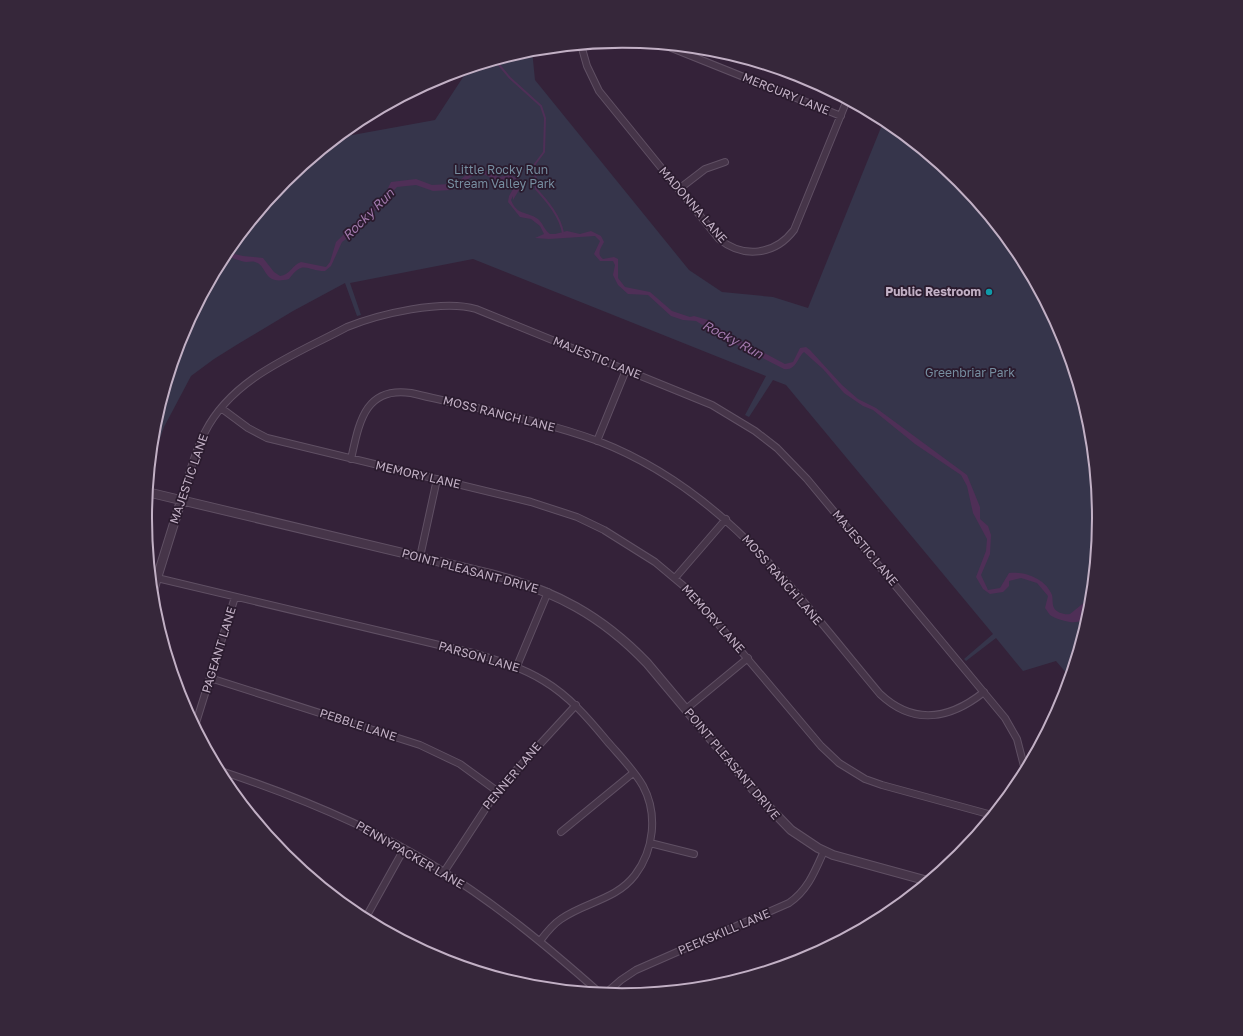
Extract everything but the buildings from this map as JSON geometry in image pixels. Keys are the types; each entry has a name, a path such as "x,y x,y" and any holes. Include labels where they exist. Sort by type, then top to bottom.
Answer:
{"street":[{"name":"MADONNA LANE","path":"582,50 587,66 599,90 719,239 735,249 752,252 763,251 777,246 789,237 799,221 845,105"},
{"name":"MERCURY LANE","path":"681,52 841,116"},
{"path":"679,189 705,169 725,162"},
{"name":"MAJESTIC LANE","path":"157,578 202,438 221,408 238,389 253,377 347,327 375,317 444,305 460,306 476,310 717,408 755,430 777,448 812,486 984,692 1013,731 1022,753 1023,761"},
{"path":"597,441 626,370"},
{"name":"MOSS RANCH LANE","path":"351,459 359,423 365,410 384,395 398,392 411,393 542,424 597,441 633,457 666,476 697,496 726,519 765,557 880,694 891,704 915,714 945,714 965,706 984,692"},
{"name":"MEMORY LANE","path":"221,408 248,428 267,438 531,502 577,517 630,545 675,578 703,606 821,746 847,768 865,779 882,785 986,813"},
{"path":"420,557 437,479"},
{"name":"POINT PLEASANT DRIVE","path":"153,494 517,581 548,592 584,610 618,635 647,663 776,817 802,838 824,851 850,860 922,879"},
{"path":"675,578 726,519"},
{"name":"PARSON LANE","path":"157,578 477,654 517,666 545,682 576,705 643,786 650,806 652,825 650,843 640,868 626,884 607,898 562,918 553,925 540,941"},
{"path":"517,666 548,592"},
{"name":"PAGEANT LANE","path":"197,720 235,597"},
{"path":"686,709 748,658"},
{"name":"PEBBLE LANE","path":"210,678 420,745 460,764 497,791"},
{"name":"PENNER LANE","path":"444,872 497,791 576,705"},
{"name":"PENNYPACKER LANE","path":"227,773 304,800 353,822 444,872 491,904 540,941 593,987"},
{"path":"561,832 633,773"},
{"path":"650,843 694,854"},
{"path":"368,914 404,849"},
{"name":"PEEKSKILL LANE","path":"613,988 631,972 790,903 806,888 824,851"}],"green space":[{"name":"Little Rocky Run Stream Valley Park","path":"533,57 535,80 689,270 722,292 773,297 808,308 882,126 908,145 931,165 975,208 1012,257 1029,283 1056,338 1067,367 1075,396 1087,457 1092,518 1087,579 1082,610 1066,672 1056,661 1023,671 996,638 966,661 964,659 993,634 786,385 773,380 749,417 745,415 766,376 473,259 350,283 361,315 357,316 345,283 293,311 214,359 191,376 164,427 158,445 161,426 176,367 200,310 214,283 231,257 268,208 312,165 348,136 435,120 464,75 500,64"}],"water":[{"name":"Rocky Run","path":"474,168 481,168 499,177 510,175 518,179 519,190 513,200 513,196 511,200 516,209 538,219 546,231 550,234 567,231 580,234 591,231 601,236 604,242 599,253 603,259 614,257 618,259 618,278 625,287 650,292 672,311 690,317 694,316 708,320 723,331 785,364 793,362 800,348 806,347 842,385 858,399 876,408 967,475 980,507 980,519 988,526 991,535 990,554 981,575 988,590 1000,588 1009,573 1022,573 1034,577 1040,580 1049,589 1052,595 1054,608 1057,611 1070,614 1083,603 1079,621 1072,622 1062,620 1049,614 1045,608 1048,596 1037,583 1021,578 1009,581 1009,586 1003,592 990,594 983,589 976,577 986,551 987,539 973,513 967,486 961,475 915,444 873,410 863,406 844,393 823,369 804,352 794,366 784,369 727,340 696,321 683,320 671,316 648,295 628,294 618,285 613,275 615,265 613,261 600,261 594,254 600,241 595,236 549,239 535,238 544,234 540,226 531,219 520,217 508,202 509,196 516,184 513,178 498,181 479,172 451,190 433,191 416,185 397,187 353,234 342,242 331,266 325,271 302,268 298,269 289,279 274,280 259,264 231,257 233,254 263,258 274,272 280,276 286,274 301,262 326,267 330,262 336,242 385,194 391,182 416,179 432,185 450,184 459,181"}],"waterway":[{"path":"499,64 510,78 541,106 545,118 544,152 535,164 536,189 556,215 563,233"}],"place":[{"name":"Public Restroom","path":"989,292"}],"park label":[{"name":"Greenbriar Park","path":"970,373"}]}
